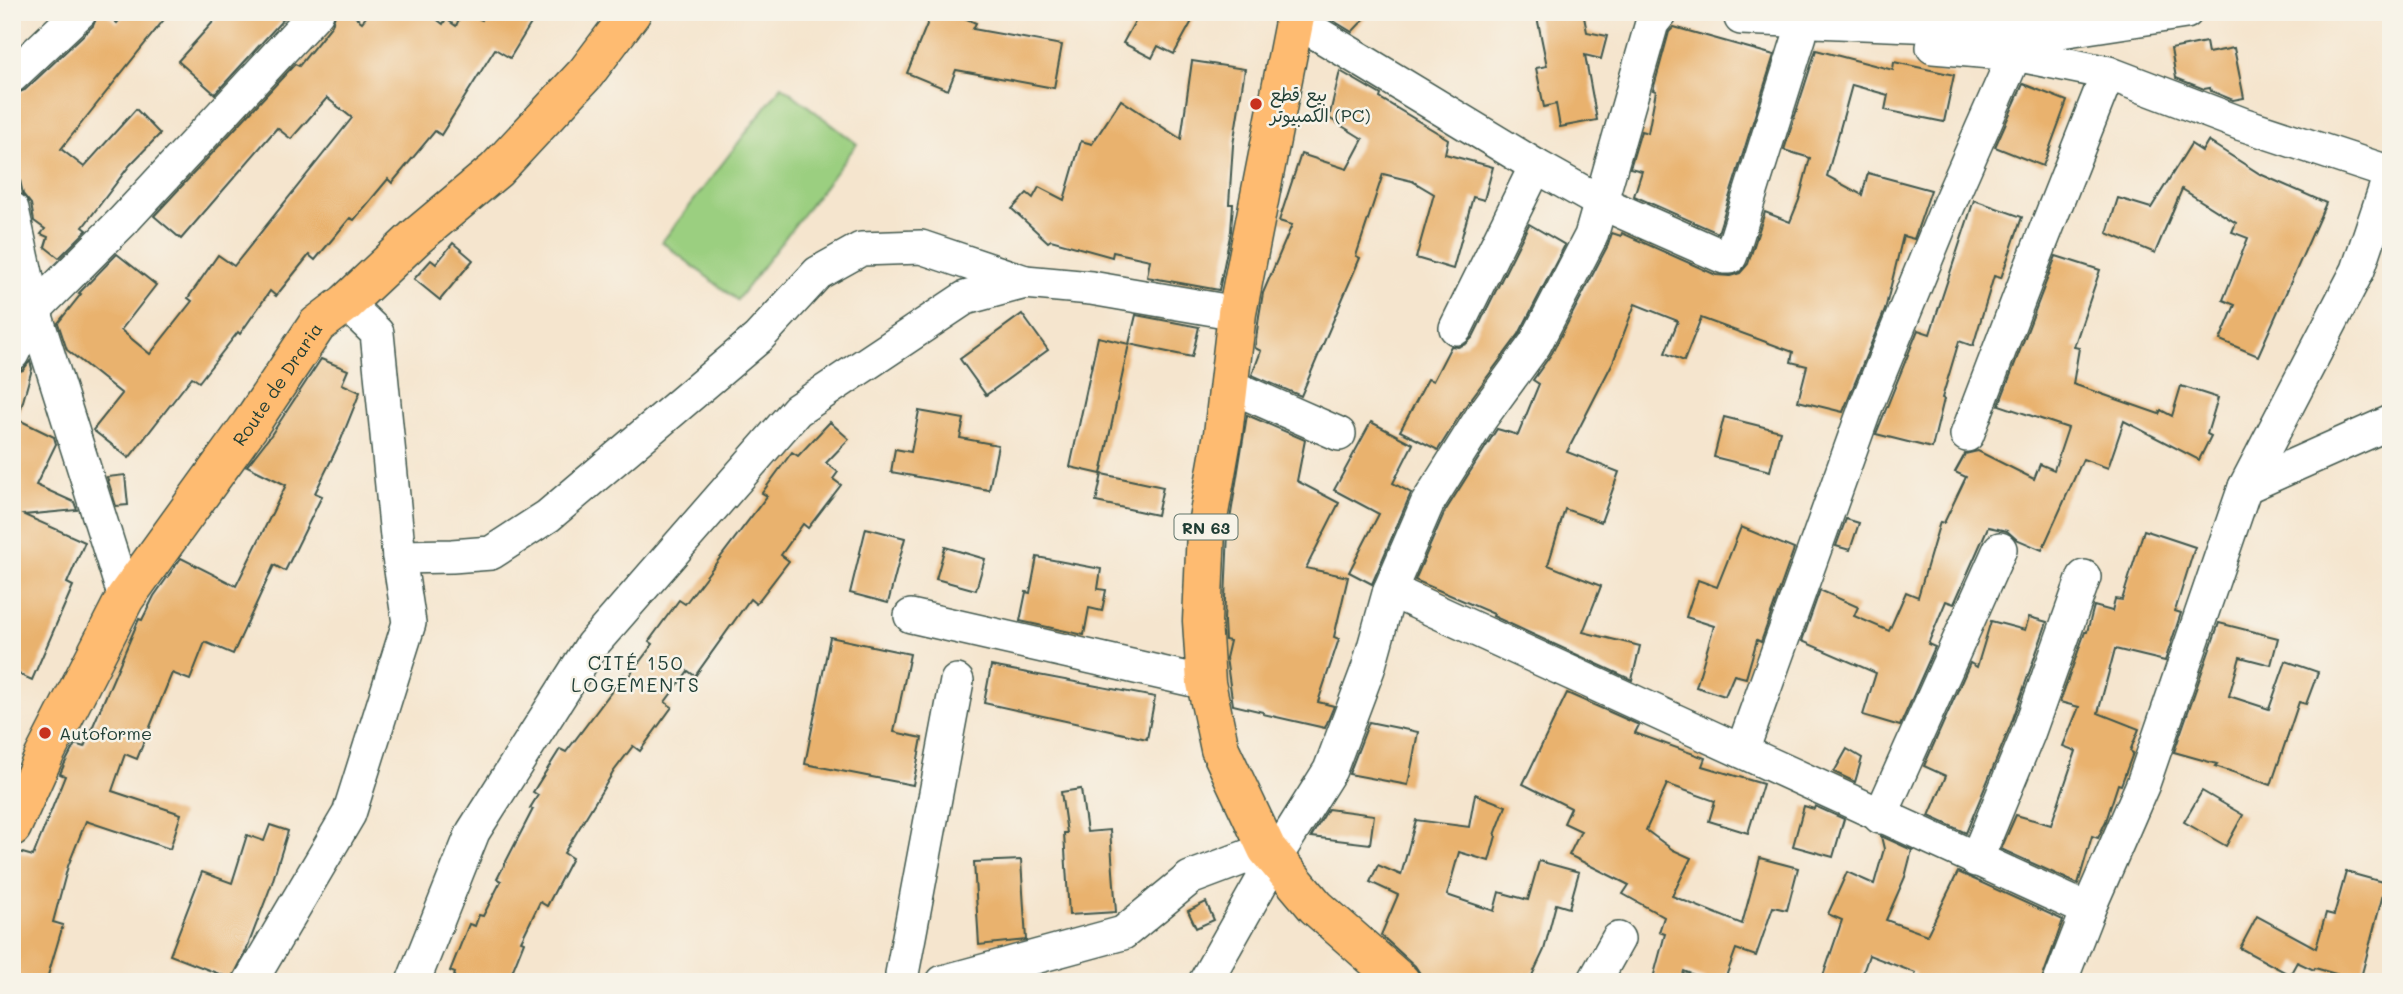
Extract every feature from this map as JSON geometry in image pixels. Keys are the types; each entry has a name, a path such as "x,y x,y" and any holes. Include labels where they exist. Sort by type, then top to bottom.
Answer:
{"main road":[{"name":"Route de Draria","path":"12,827 44,756 125,598 250,425 317,325 346,303 416,237 496,170 586,73 632,12"},
{"name":"RN 63","path":"1296,16 1237,313 1230,386 1206,530 1202,621 1206,682 1220,749 1271,853 1316,906 1402,982"}],"street":[{"path":"12,76 80,12"},
{"path":"12,354 34,310 123,221 317,12"},
{"path":"1205,982 1271,853 1330,770 1368,669 1390,590 1427,504 1481,418 1535,344 1591,236 1652,23 1661,12"},
{"path":"1727,15 1937,19 2061,30 2186,12"},
{"path":"1727,15 1800,35 2015,54 2108,73 2242,124 2391,173 2358,270 2245,487 2143,784 2060,982"},
{"path":"1296,16 1536,166 1602,203 1724,257 1730,257 1800,35"},
{"path":"1742,751 1866,406 2015,54"},
{"path":"1967,435 2108,73"},
{"path":"1456,328 1536,166"},
{"path":"12,209 34,310 125,598"},
{"path":"2358,270 2391,234"},
{"path":"399,557 491,553 548,516 758,338 818,273 861,249 921,247 1025,282 1091,288 1237,313"},
{"path":"413,982 473,832 592,645 788,420 797,410 965,298 1025,282"},
{"path":"250,982 349,814 409,623 399,557 377,333 346,303"},
{"path":"1230,386 1339,434"},
{"path":"2245,487 2391,422"},
{"path":"1880,817 2000,549"},
{"path":"1976,860 2028,734 2084,577"},
{"path":"1390,590 2088,911"},
{"path":"911,616 1206,682"},
{"path":"904,982 902,974 957,681"},
{"path":"943,982 1123,933 1190,878 1271,853"},
{"path":"1594,982 1618,939"}],"green space":[{"path":"782,86 857,144 737,300 662,242"}],"building":[{"path":"99,12 104,12 117,23 126,12 170,12 61,149 84,167 136,109 160,134 130,165 83,227 87,230 59,258 45,247 48,237 41,234 45,229 34,221 31,204 23,194 12,144 12,95 25,90 93,26"},
{"path":"222,12 290,12 215,94 178,61"},
{"path":"336,12 349,12 362,22 370,12 427,12 443,24 446,19 456,26 462,12 482,20 486,12 538,12 510,58 495,49 441,135 435,131 392,183 388,179 354,220 350,218 315,260 309,255 276,296 270,291 240,334 238,332 199,382 192,377 129,458 93,430 122,394 67,350 58,323 81,294 79,293 117,254 156,285 121,330 150,354 192,301 188,298 218,255 234,266 352,118 327,98 291,139 277,128 181,239 154,216 295,64 299,66 332,25"},
{"path":"932,12 951,12 976,23 973,29 1062,45 1054,88 956,70 948,90 907,73"},
{"path":"1140,12 1197,12 1174,54 1158,46 1152,58 1123,43"},
{"path":"1319,12 1371,12 1352,32"},
{"path":"1536,12 1583,12 1587,32 1607,36 1601,59 1585,55 1597,120 1560,127 1556,104 1544,107 1536,68 1547,66"},
{"path":"1674,27 1774,55 1718,233 1634,196 1642,171 1630,168 1641,131 1648,133 1656,91 1653,90 1669,32"},
{"path":"2206,42 2208,53 2234,48 2244,98 2233,100 2211,91 2210,88 2204,89 2176,78 2171,49"},
{"path":"1816,50 1893,70 1894,62 1954,75 1944,122 1885,110 1888,95 1852,85 1827,176 1862,195 1868,173 1931,190 1914,239 1903,236 1885,310 1843,412 1798,401 1807,366 1791,362 1793,352 1701,318 1684,361 1665,353 1678,321 1635,304 1613,362 1567,452 1619,472 1601,522 1565,509 1548,565 1601,586 1583,632 1640,646 1632,680 1493,616 1494,614 1415,580 1444,513 1497,429 1518,435 1539,384 1533,380 1552,353 1612,233 1621,236 1622,233 1716,275 1730,276 1740,273 1748,264 1765,212 1790,222 1810,158 1784,150"},
{"path":"1192,61 1245,69 1233,145 1229,204 1233,204 1231,231 1219,290 1147,277 1150,260 1113,252 1112,257 1051,240 1048,242 1012,209 1027,193 1033,198 1039,187 1064,200 1081,141 1092,144 1121,100 1181,139"},
{"path":"1340,71 1448,139 1445,154 1493,167 1484,200 1473,197 1453,269 1416,258 1434,194 1412,181 1383,174 1356,256 1360,258 1301,396 1252,375 1261,351 1255,348 1263,293 1292,225 1279,221 1301,154 1347,169 1363,139 1329,118"},
{"path":"2023,84 2067,101 2043,166 1995,147"},
{"path":"2208,141 2260,174 2326,203 2258,356 2220,340 2235,305 2223,300 2248,238 2232,232 2236,223 2182,189 2155,253 2107,233 2118,198 2151,208 2191,144 2202,151"},
{"path":"1974,200 2022,217 2001,278 1994,276 1973,346 1959,341 1942,398 1944,399 1932,448 1876,434 1918,330 1930,334"},
{"path":"1529,224 1565,245 1519,334 1465,407 1438,450 1400,431 1428,379 1433,381 1451,346 1466,344 1473,337"},
{"path":"453,243 473,260 440,300 414,279 431,260 436,264"},
{"path":"2056,256 2100,270 2074,347 2079,348 2073,384 2159,414 2161,410 2172,416 2181,386 2218,398 2207,434 2211,436 2199,460 2124,421 2108,468 2083,459 2042,550 2016,539 2007,531 1988,527 1954,604 1946,601 1928,644 1935,647 1900,726 1863,715 1876,673 1802,641 1820,590 1858,607 1854,616 1889,631 1906,592 1918,597 1940,522 1944,523 1966,477 1955,472 1965,454 1978,451 2034,479 2040,464 2054,470 2068,428 1999,405"},
{"path":"1022,314 1048,350 986,395 960,359"},
{"path":"1136,315 1199,327 1192,357 1129,344"},
{"path":"1098,337 1129,344 1101,474 1070,467"},
{"path":"321,359 348,370 342,384 360,392 315,493 322,496 285,571 274,565 233,654 205,642 190,680 172,673 137,759 125,754 112,791 181,814 170,849 86,821 68,866 53,922 63,925 46,982 21,982 12,979 12,850 33,856 65,776 60,774 64,765 75,744 84,747 139,619 142,620 154,596 181,558 236,586 286,485 247,466 271,435"},
{"path":"30,361 32,369 18,419 15,418 54,437 56,444 36,485 74,502 77,510 24,515 85,542 67,583 73,586 32,680 12,671 12,373 23,370"},
{"path":"919,411 964,419 960,438 998,445 989,490 891,472 895,449 911,452"},
{"path":"1247,415 1305,440 1297,481 1339,503 1306,568 1348,577 1334,637 1339,639 1318,702 1334,706 1325,728 1233,705 1226,658 1230,641 1225,640 1224,621 1228,532"},
{"path":"1724,417 1780,431 1770,471 1714,457"},
{"path":"830,422 849,439 826,463 838,472 833,479 841,485 808,528 803,524 781,555 789,561 756,604 750,599 695,676 688,671 665,702 672,707 640,751 633,746 614,771 564,853 572,858 547,906 540,902 521,941 524,942 508,982 452,982 455,973 450,971 469,924 475,926 479,915 483,916 501,881 497,879 533,809 530,808 538,795 533,792 560,749 566,752 624,675 628,677 653,644 649,641 679,600 685,604 767,496 762,493 792,452 798,456"},
{"path":"1371,422 1413,444 1393,483 1411,493 1372,584 1349,572 1379,514 1334,490"},
{"path":"1102,474 1163,487 1157,515 1096,502"},
{"path":"125,475 128,505 116,506 107,477"},
{"path":"1846,519 1859,523 1850,550 1836,546"},
{"path":"1741,527 1794,549 1761,642 1757,640 1746,678 1734,675 1725,696 1696,687 1714,626 1686,617 1698,580 1717,587"},
{"path":"866,528 905,538 888,603 850,593"},
{"path":"2144,530 2195,547 2175,611 2181,613 2165,661 2115,649 2098,713 2139,729 2130,751 2133,753 2121,785 2118,784 2106,821 2098,838 2092,836 2078,884 2001,849 2016,815 2051,825 2076,751 2063,746 2079,707 2060,702 2094,606 2112,611 2115,599 2122,600"},
{"path":"945,547 985,559 976,590 936,579"},
{"path":"1037,557 1101,569 1098,589 1106,590 1102,611 1089,608 1084,635 1020,621 1026,592 1030,593"},
{"path":"2029,617 2047,622 2010,727 1966,833 1929,816 1946,776 1924,766 1970,663 1977,667 1991,621 2025,630"},
{"path":"2219,623 2278,638 2271,665 2240,657 2229,696 2269,709 2286,661 2318,672 2306,704 2299,702 2271,785 2215,766 2217,764 2174,752"},
{"path":"830,637 910,654 894,732 922,738 913,785 805,764"},
{"path":"991,666 1155,697 1147,739 984,703"},
{"path":"1567,693 1639,725 1635,733 1705,758 1702,766 1763,784 1748,833 1709,821 1715,801 1667,784 1646,830 1673,850 1691,858 1672,896 1742,924 1760,858 1798,868 1787,910 1773,907 1756,956 1736,949 1724,982 1712,982 1684,971 1681,982 1652,982 1665,934 1659,932 1664,917 1623,894 1629,885 1569,855 1581,831 1564,823 1571,808 1523,784"},
{"path":"1369,722 1418,732 1408,785 1349,774"},
{"path":"1847,749 1862,758 1855,782 1834,772"},
{"path":"1081,789 1087,832 1110,830 1116,912 1069,915 1064,833 1067,833 1061,792"},
{"path":"2202,791 2243,815 2226,846 2184,822"},
{"path":"1475,794 1506,806 1489,861 1459,852 1447,895 1494,911 1499,892 1528,900 1539,861 1579,872 1569,908 1556,904 1544,950 1529,982 1437,982 1421,975 1415,966 1381,935 1398,895 1370,882 1378,865 1401,875 1416,820 1469,827"},
{"path":"1804,806 1814,809 1815,806 1844,819 1833,857 1793,846"},
{"path":"1328,809 1374,815 1370,844 1311,837"},
{"path":"270,825 288,831 272,883 246,951 232,979 170,955 202,872 232,883 247,835 264,841"},
{"path":"1881,836 1912,850 1905,877 1886,920 1927,935 1958,872 2063,920 2041,982 1912,982 1916,973 1869,955 1860,982 1821,982 1842,920 1828,914 1847,872 1874,884 1884,849"},
{"path":"1021,860 1026,940 979,945 974,862"},
{"path":"2346,872 2386,883 2360,981 2315,968 2314,970 2297,962 2290,975 2240,948 2257,916 2316,948 2326,913 2334,915"},
{"path":"1206,902 1214,920 1196,928 1188,911"}],"place":[{"name":"بيع قطع الكمبيوتر (PC)","path":"1256,104"},
{"name":"Autoforme","path":"45,733"}],"district":[{"name":"CITÉ 150 LOGEMENTS","path":"636,673"}]}
